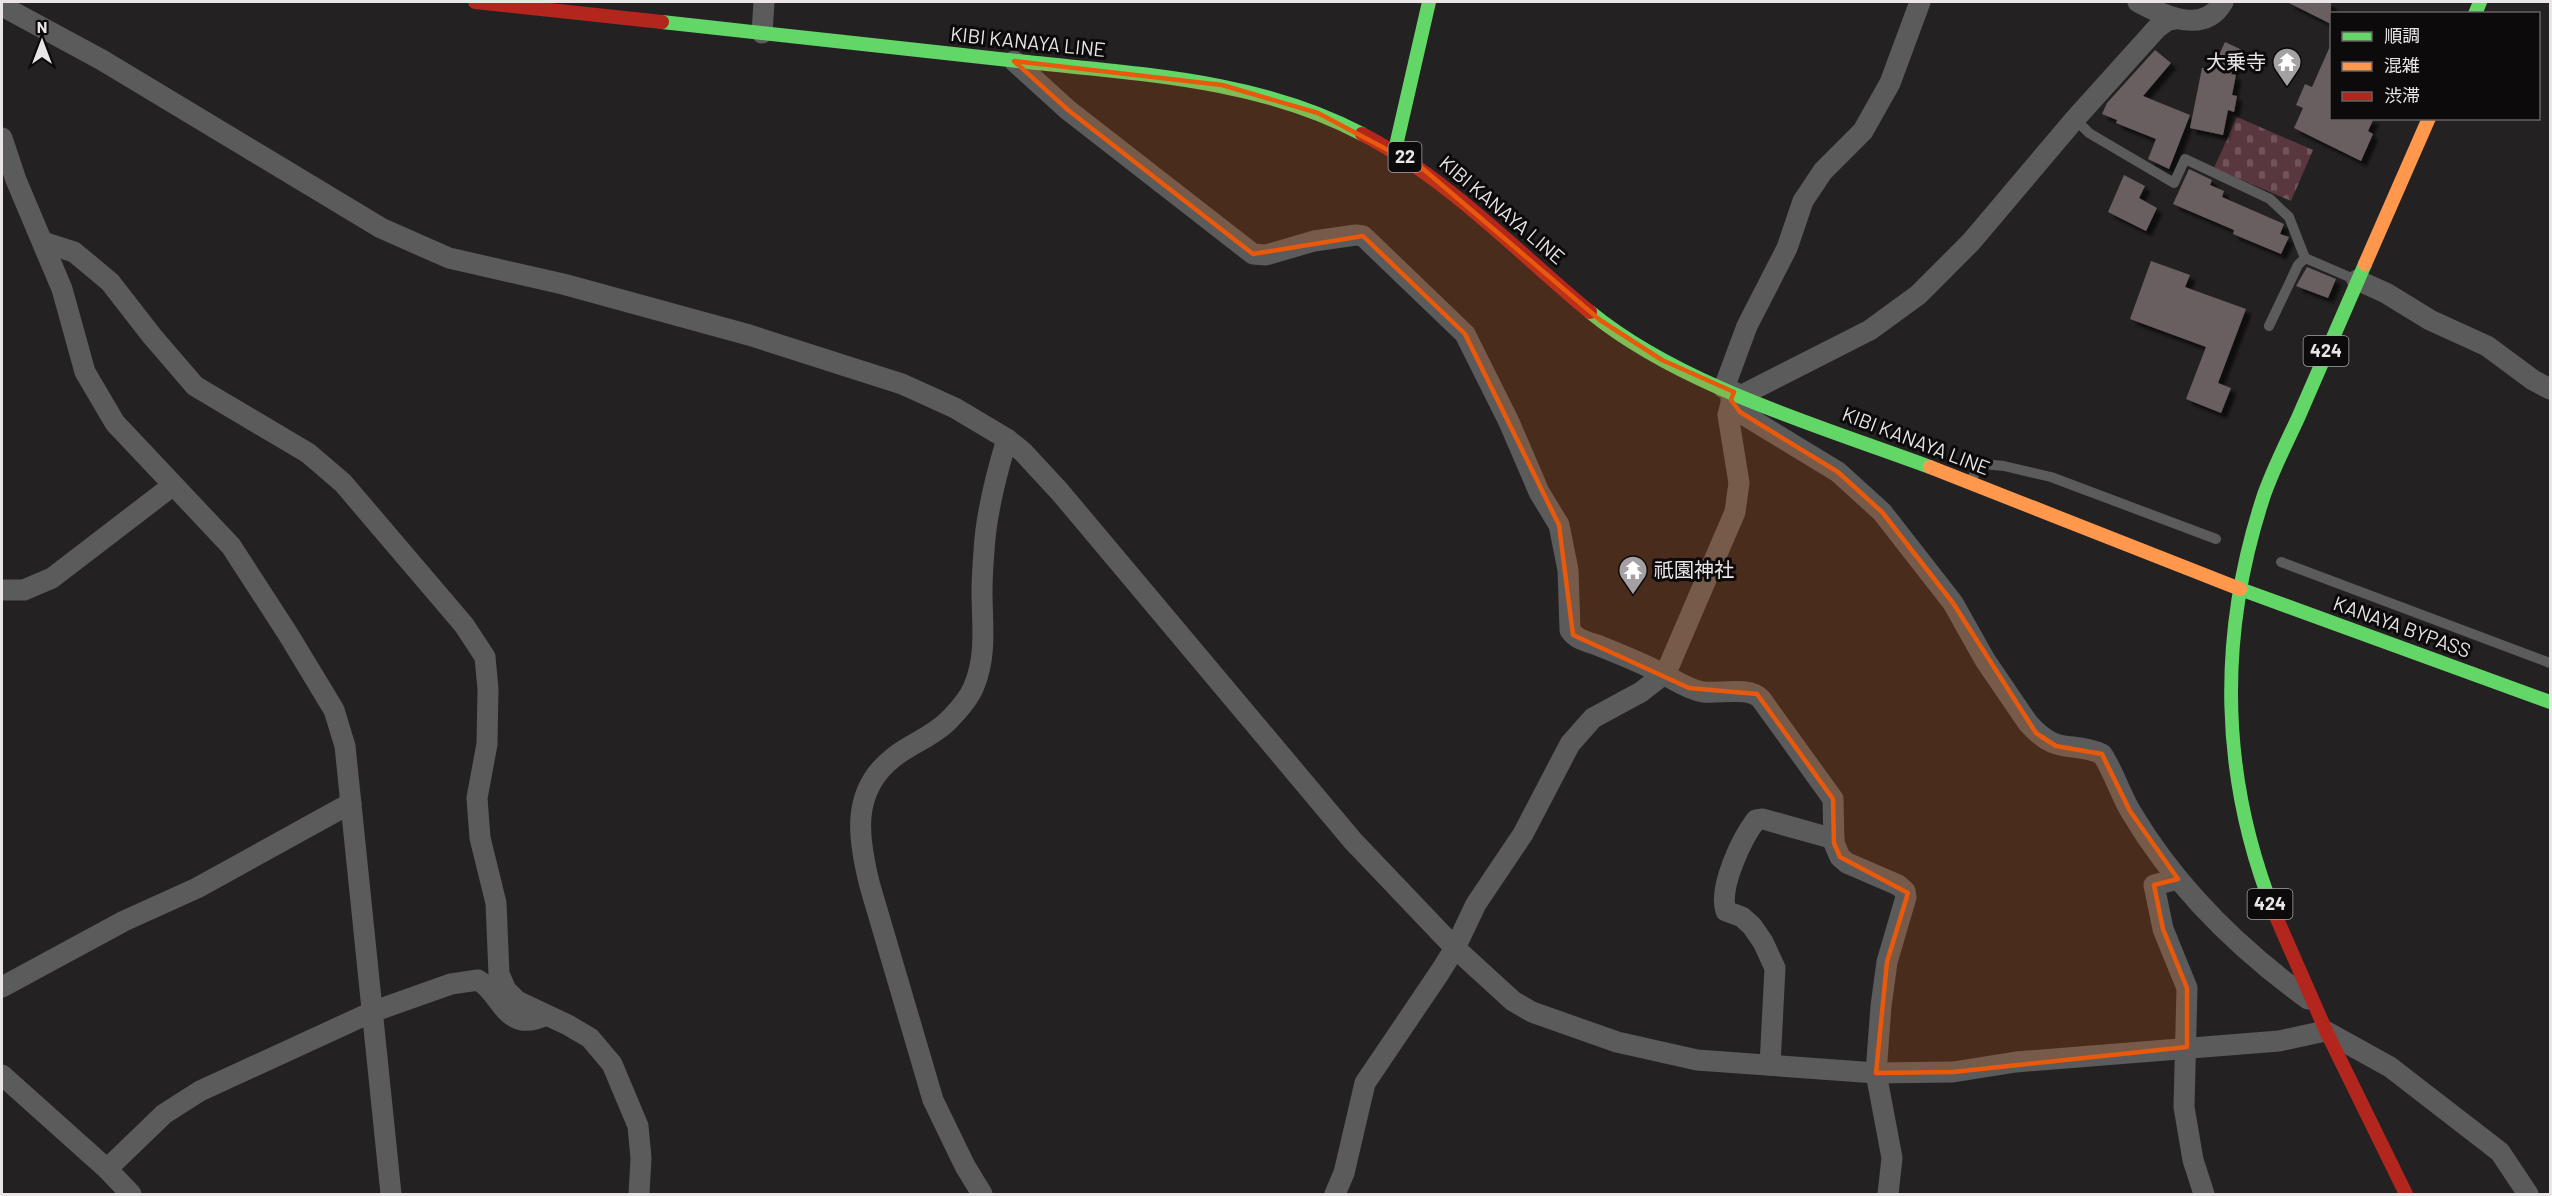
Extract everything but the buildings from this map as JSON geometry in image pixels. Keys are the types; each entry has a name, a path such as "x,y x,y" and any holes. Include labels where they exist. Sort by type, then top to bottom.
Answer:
{"main road":[{"name":"KIBI KANAYA LINE","path":"476,2 1185,80 1254,92 1318,112 1395,150 1444,184 1620,334 1662,360 1733,394 1970,482 2240,589"},
{"path":"1395,150 1429,2"},
{"name":"424","path":"2406,1194 2325,1031 2275,920 2244,822 2234,760 2232,717 2234,645 2240,589 2247,551 2264,495 2427,120"},
{"name":"KANAYA BYPASS","path":"2240,589 2550,702"}],"street":[{"path":"762,33 764,2"},
{"path":"1335,1194 1344,1173 1365,1083 1455,948 1476,904 1523,834 1576,736 1599,714 1641,692 1664,674 1735,512 1739,483 1728,415 1747,326 1787,248 1803,201 1823,171 1863,131 1890,83 1920,2"},
{"path":"2138,2 2175,19"},
{"path":"1733,394 1870,330 1918,295 1971,242 2075,119 2157,28 2168,20 2203,19 2214,15 2223,2"},
{"path":"2,6 102,60 381,228 449,258 563,284 750,335 902,384 955,408 1007,439 1023,452 1060,492 1353,841 1455,948 1513,1001 1567,1026 1617,1042 1697,1060 1876,1073 1953,1072 2016,1062 2279,1041 2325,1031 2390,1067 2500,1152 2528,1194"},
{"path":"1014,60 1077,117 1253,254 1266,255 1314,241 1356,235 1369,240 1398,271 1465,334 1509,422 1539,492 1559,525 1568,570 1570,630 1573,635 1664,674 1689,688 1703,692 1757,694 1828,790 1834,808 1835,850 1840,857 1847,863 1898,885 1905,891 1906,897 1887,962 1876,1073 1892,1158 1888,1194"},
{"path":"2,138 16,180 62,289 85,372 114,423 231,546 334,710 345,746 392,1194"},
{"path":"43,242 74,252 110,282 195,386 308,453 343,483 464,626 485,657 488,689 487,744 477,798 480,838 496,903 499,974 506,990 512,996 568,1024 590,1038 605,1054 634,1112 639,1132 639,1194"},
{"path":"2357,280 2386,293 2430,320 2487,346 2533,380 2550,389"},
{"path":"1733,394 1746,416 1838,472 1861,490 1882,512 1953,603 1985,660 2036,733 2056,746 2102,754 2130,811 2178,879 2248,951 2312,1002"},
{"path":"982,1194 965,1166 933,1100 862,856 860,817 863,799 882,768 894,757 938,730 959,709 974,687 981,665 983,648 984,546 997,470 1007,439"},
{"path":"2,590 24,590 52,578 172,486"},
{"path":"2,987 123,921 197,888 351,803"},
{"path":"1770,1065 1775,968 1763,942 1752,926 1742,917 1726,911 1724,894 1744,839 1756,820 1763,819 1834,839"},
{"path":"2178,879 2154,885 2163,929 2187,988 2184,1107 2193,1160 2204,1194"},
{"path":"107,1169 164,1114 200,1091 372,1012 451,984 478,980 485,984 506,1010 520,1019 531,1020 546,1015"},
{"path":"2,1075 107,1169 131,1194"}],"lane":[{"path":"2075,119 2089,133 2174,183 2185,159 2270,199 2289,217 2306,258 2357,280"},
{"path":"2270,326 2298,265 2306,258"},
{"path":"1970,482 1983,464 2004,466 2051,477 2216,539"},
{"path":"2281,562 2550,663"}],"highlighted area":[{"path":"1014,61 1222,85 1318,113 1422,168 1600,320 1662,360 1734,392 1731,400 1740,412 1838,472 1882,512 1953,603 2036,733 2056,746 2102,754 2130,811 2178,879 2154,885 2163,929 2187,988 2187,1047 1953,1072 1876,1073 1887,962 1908,893 1840,857 1834,843 1833,799 1757,694 1689,688 1573,635 1559,525 1465,334 1363,236 1253,254 1068,110"}],"green space":[{"path":"2237,117 2313,150 2291,201 2214,168"}],"traffic: fast":[{"path":"1395,150 1429,2"},
{"path":"2476,12 2480,2"},
{"path":"662,22 1194,81 1280,101 1322,115 1362,134"},
{"path":"2274,912 2256,861 2243,809 2235,758 2231,706 2232,654 2238,602 2248,550 2263,498 2365,264"},
{"path":"1590,312 1626,338 1708,383 1752,402 1930,467"},
{"path":"2240,589 2550,702"}],"traffic: slow":[{"path":"2365,264 2428,120"},
{"path":"1930,467 2240,589"}],"traffic: jam":[{"path":"475,2 662,22"},
{"path":"1362,134 1394,152 1453,194 1590,312"},
{"path":"2274,912 2327,1033 2406,1194"}],"place":[{"name":"大乗寺","path":"2287,88"},
{"name":"祇園神社","path":"1633,596"}]}
